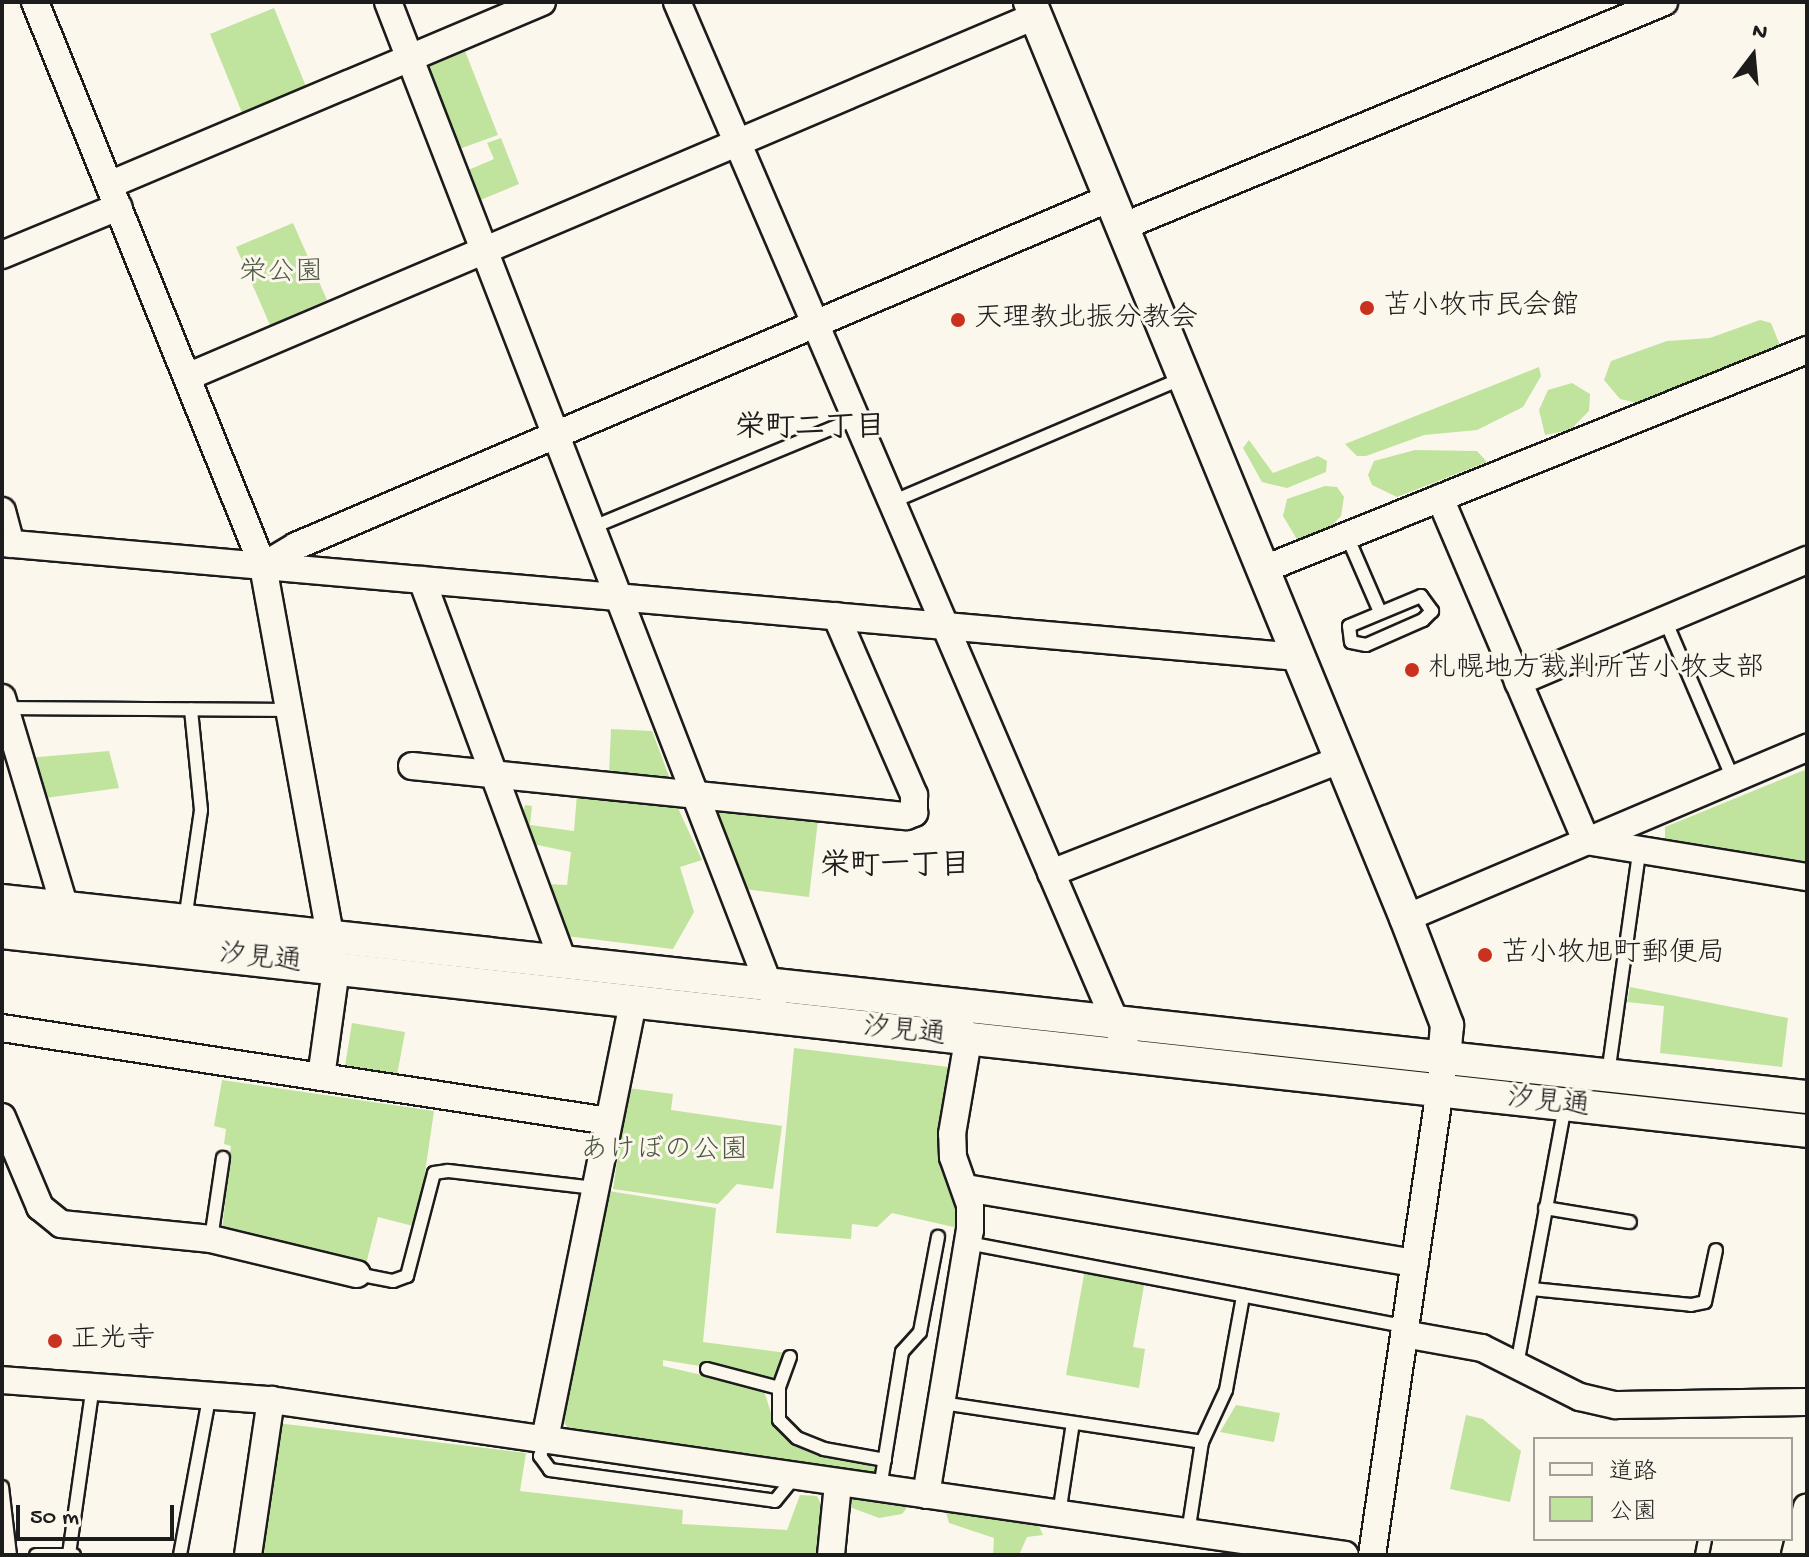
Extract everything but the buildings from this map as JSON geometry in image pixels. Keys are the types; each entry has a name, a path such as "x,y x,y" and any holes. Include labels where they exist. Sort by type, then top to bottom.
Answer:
{"street":[{"path":"35,2 263,566 336,969 321,1077"},
{"path":"388,2 782,1020"},
{"path":"2,255 114,196 410,58 542,2"},
{"path":"677,2 1131,1058"},
{"path":"263,566 296,546 815,324 1116,213 1664,2"},
{"path":"187,377 737,143 1032,9 1406,918 1447,1025 1372,1555"},
{"path":"1262,570 1807,350"},
{"path":"1440,498 1586,841"},
{"path":"2,511 6,543 1298,657"},
{"path":"1518,682 1807,560"},
{"path":"422,580 563,962"},
{"path":"412,766 914,813 914,795 836,616"},
{"path":"3,705 65,908"},
{"path":"1406,918 1807,748"},
{"path":"1051,873 1340,760"},
{"path":"1586,841 1640,847 1807,877"},
{"name":"汐見通","path":"2,901 1116,1025 1807,1097"},
{"name":"汐見通","path":"2,932 1439,1093 1807,1131"},
{"path":"545,1439 633,1002"},
{"path":"926,1495 968,1243 966,1188 953,1157 952,1134 968,1040 948,1005"},
{"path":"2,1028 608,1121"},
{"path":"2,1117 49,1218 61,1224 211,1239 357,1274"},
{"path":"966,1188 1415,1263"},
{"path":"1405,1330 1482,1348 1580,1397 1616,1405 1807,1402"},
{"path":"2,1380 210,1393 271,1400 1345,1555"},
{"path":"248,1555 271,1400"},
{"path":"831,1555 838,1483"},
{"path":"1795,1555 1807,1507"}],"lane":[{"path":"892,502 1183,378"},
{"path":"591,528 856,418"},
{"path":"1347,536 1380,612"},
{"path":"1421,596 1432,611 1366,645 1351,642 1349,626 1380,612 1421,596"},
{"path":"1665,620 1733,779"},
{"path":"3,705 288,710"},
{"path":"185,921 201,810 191,709"},
{"path":"1608,1076 1640,847"},
{"path":"1517,1365 1565,1105"},
{"path":"211,1239 223,1158"},
{"path":"357,1274 393,1281 407,1276 434,1173 448,1171 595,1188"},
{"path":"1545,1208 1630,1222"},
{"path":"880,1488 902,1352 920,1332 938,1237"},
{"path":"968,1243 1405,1330"},
{"path":"1532,1289 1691,1305 1705,1302 1716,1250"},
{"path":"1188,1533 1202,1442 1226,1390 1243,1296"},
{"path":"790,1357 779,1388 779,1420 797,1438 824,1449 885,1460"},
{"path":"707,1369 779,1388"},
{"path":"36,1555 71,1555 93,1386"},
{"path":"180,1555 210,1393"},
{"path":"942,1403 1202,1442"},
{"path":"1059,1514 1073,1423"},
{"path":"2,1487 10,1555"}],"green space":[{"path":"274,8 307,89 243,115 210,34"},
{"path":"465,51 498,135 459,149 427,67"},
{"path":"501,138 519,184 478,201 466,171 494,159 487,143"},
{"name":"栄公園","path":"293,223 327,300 270,325 236,247"},
{"path":"1760,320 1771,323 1781,348 1641,404 1620,399 1604,380 1611,361 1667,341 1710,338"},
{"path":"1539,367 1541,376 1523,407 1477,430 1424,435 1366,456 1357,456 1345,444"},
{"path":"1572,383 1590,394 1589,411 1570,430 1545,435 1539,410 1548,390"},
{"path":"1249,440 1273,473 1318,456 1327,461 1326,472 1287,488 1262,482 1243,448"},
{"path":"1415,450 1477,451 1487,462 1397,497 1372,485 1368,475 1374,461"},
{"path":"1325,486 1337,487 1344,497 1341,516 1328,529 1298,541 1283,516 1287,499"},
{"path":"611,729 652,731 670,779 609,774"},
{"path":"109,751 119,788 38,799 27,758"},
{"path":"1807,769 1807,868 1665,844 1665,827"},
{"path":"577,794 677,806 702,860 680,867 694,912 673,949 558,935 545,884 567,885 571,852 523,842 510,812 523,813 525,805 532,806 530,825 574,831"},
{"path":"727,808 818,820 809,897 745,889 716,820 719,811"},
{"path":"1630,987 1788,1018 1782,1067 1660,1053 1664,1006 1627,1002"},
{"path":"352,1023 405,1032 397,1075 345,1066"},
{"path":"794,1048 957,1068 958,1228 892,1213 877,1227 852,1224 851,1239 776,1233"},
{"path":"222,1080 434,1111 417,1227 378,1217 365,1268 222,1231 231,1146 224,1144 226,1129 214,1126"},
{"name":"あけぼの公園","path":"628,1088 673,1094 671,1110 782,1126 773,1189 737,1184 718,1204 613,1189"},
{"path":"602,1190 716,1208 703,1342 787,1353 773,1378 663,1360 663,1366 757,1388 765,1394 775,1426 789,1440 876,1468 874,1477 572,1433 558,1415"},
{"path":"1085,1269 1145,1280 1133,1347 1145,1349 1139,1388 1066,1375"},
{"path":"1236,1405 1280,1413 1274,1442 1220,1432"},
{"path":"1466,1415 1483,1419 1521,1451 1510,1502 1450,1489"},
{"path":"277,1423 526,1453 520,1491 683,1510 682,1524 787,1530 800,1495 817,1496 823,1508 818,1555 258,1555"},
{"path":"851,1494 909,1505 902,1514 879,1518 847,1506"},
{"path":"945,1509 1037,1522 1043,1535 1027,1537 1019,1555 993,1555 994,1538 949,1523"}],"place":[{"name":"苫小牧市民会館","path":"1367,308"},
{"name":"天理教北振分教会","path":"958,320"},
{"name":"札幌地方裁判所苫小牧支部","path":"1412,670"},
{"name":"苫小牧旭町郵便局","path":"1485,955"},
{"name":"正光寺","path":"55,1341"}],"district":[{"name":"栄町二丁目","path":"810,430"},
{"name":"栄町一丁目","path":"895,868"}]}
